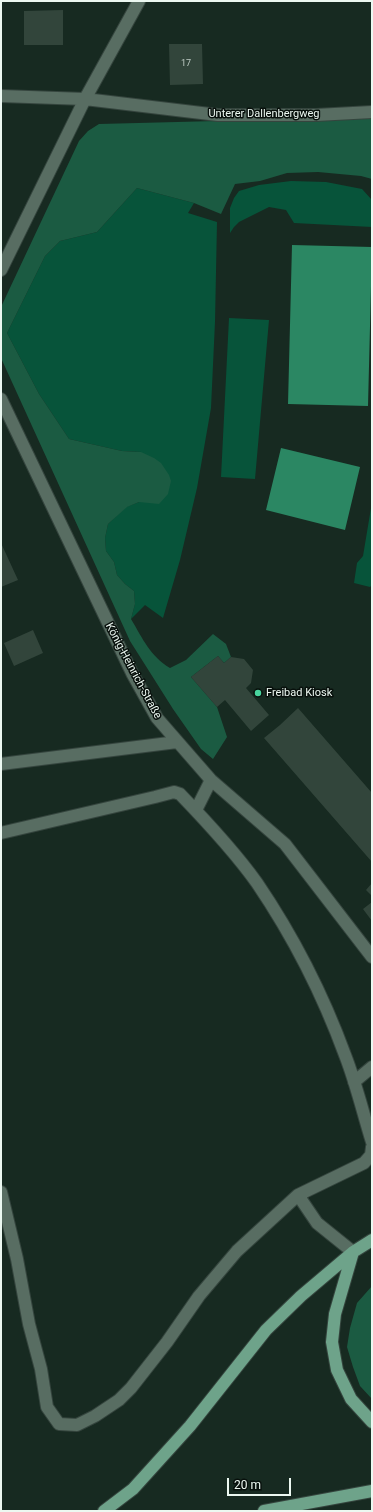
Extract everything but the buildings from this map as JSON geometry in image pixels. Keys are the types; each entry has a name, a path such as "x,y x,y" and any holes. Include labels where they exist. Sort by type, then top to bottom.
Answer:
{"main road":[{"path":"104,1511 133,1489 181,1436 266,1330 301,1296 353,1252 372,1240"},
{"path":"353,1252 335,1314 332,1342 337,1370 350,1399 372,1422"},
{"path":"264,1511 372,1491"}],"street":[{"path":"1,270 85,99 139,1"},
{"name":"Unterer Dallenbergweg","path":"1,96 85,99 218,115 316,115 372,112"},
{"name":"König-Heinrich-Straße","path":"1,399 132,673 157,718 176,742 211,780 285,844 372,957"},
{"path":"1,764 176,742"},
{"path":"196,810 211,780"},
{"path":"1,833 155,798 174,792 180,794 196,810 257,882 307,968 334,1025 346,1057 370,1136"},
{"path":"354,1082 372,1067"},
{"path":"1,1192 17,1259 29,1324 41,1369 47,1408 59,1424 77,1425 95,1416 119,1400 131,1388 167,1342 200,1296 237,1250 298,1195 364,1163 371,1155 372,1147"},
{"path":"298,1195 317,1223 353,1252"}],"shaded area":[{"path":"372,117 372,179 361,176 318,172 287,173 260,181 235,184 221,214 194,203 137,188 97,232 60,241 45,256 7,333 39,394 69,439 122,451 141,452 161,463 169,475 171,481 168,494 159,504 139,502 127,507 108,524 105,538 106,551 114,562 117,575 134,591 135,604 131,619 152,652 163,663 170,668 186,660 213,634 226,644 231,657 224,663 218,656 191,677 217,707 227,737 213,759 201,749 173,709 130,641 1,358 1,307 79,141 88,131 99,124"},
{"path":"291,181 326,182 362,189 372,200 372,227 294,223 286,210 269,207 239,222 230,233 230,208 239,191 259,185"},
{"path":"137,188 194,203 188,213 217,222 215,322 211,408 197,488 180,560 163,618 145,605 131,619 135,604 134,591 117,575 114,562 106,551 105,538 108,524 126,507 139,502 141,452 122,451 69,439 39,394 7,333 45,256 60,241 97,232"},
{"path":"292,245 372,247 368,406 288,404"},
{"path":"229,318 269,320 255,479 221,477"},
{"path":"281,448 360,467 345,530 266,510"},
{"path":"372,502 372,585 370,587 354,583 357,563 363,556"},
{"path":"372,1286 372,1399 360,1386 347,1347 350,1328 357,1303"}],"place":[{"name":"Freibad Kiosk","path":"258,693"}]}
